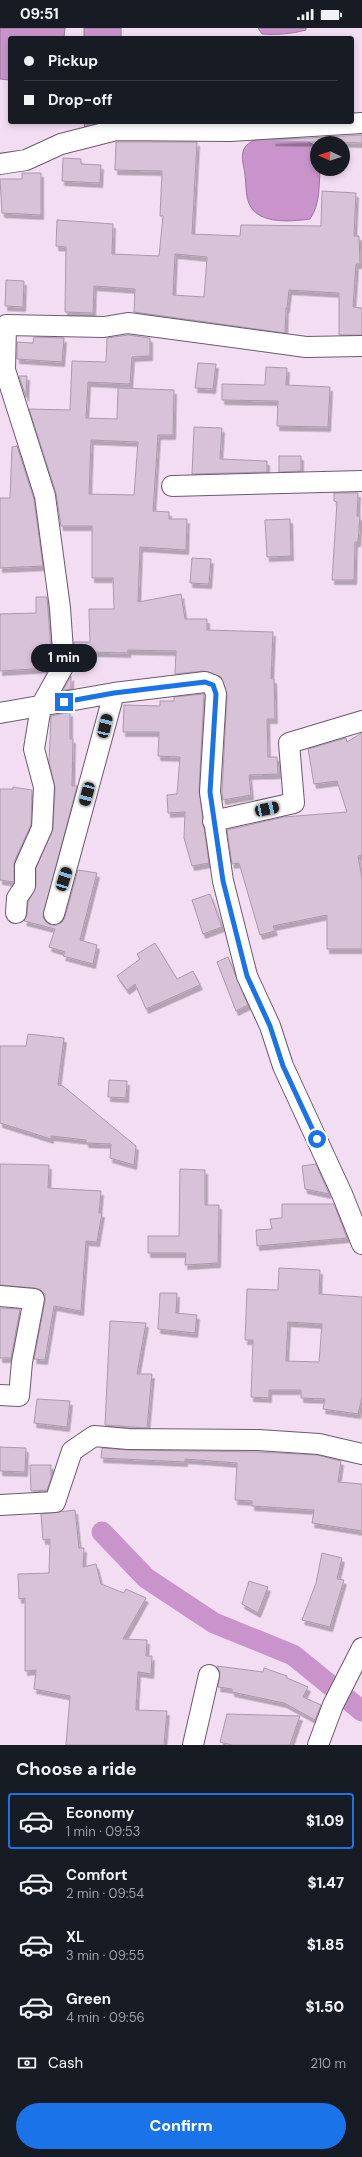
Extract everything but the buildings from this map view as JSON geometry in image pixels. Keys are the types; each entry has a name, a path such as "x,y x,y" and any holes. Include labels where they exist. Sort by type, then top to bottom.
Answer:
{"street":[{"path":"0,164 26,160 61,144 116,130 230,131 346,124"},
{"path":"16,913 17,898 25,886 25,866 42,828 44,787 34,749 41,706 64,665 60,608 45,496 5,370 6,324 104,327 128,323 306,347 362,346"},
{"path":"172,486 362,481"},
{"path":"0,713 114,693 205,682 213,685 216,694 210,792 213,821 223,881 247,976 270,1026 283,1066 342,1194 362,1244"},
{"path":"54,914 114,693"},
{"path":"213,821 294,803 289,743 362,721"},
{"path":"0,1296 34,1299 22,1362 19,1396 0,1395"},
{"path":"0,1505 55,1502 72,1451 94,1436 128,1439 258,1440 319,1444 362,1454"},
{"path":"318,1745 333,1705 362,1648"},
{"path":"193,1745 209,1675"}],"shaded area":[{"path":"0,28 65,28 64,36 8,36 8,80 0,79"},
{"path":"84,28 121,28 121,36 84,36"},
{"path":"258,28 306,28 306,30 279,34 262,34"},
{"path":"84,124 104,124 85,129"},
{"path":"290,136 310,143 310,176 320,176 316,208 310,219 292,221 272,220 261,216 249,203 246,193 242,157 244,149 255,140 270,137"}],"waterway":[{"path":"102,1532 146,1578 214,1623 293,1655 362,1711"}],"route":[{"path":"64,702 114,693 205,682 213,685 216,694 210,792 213,821 223,881 247,976 270,1026 283,1066 317,1139"}]}
